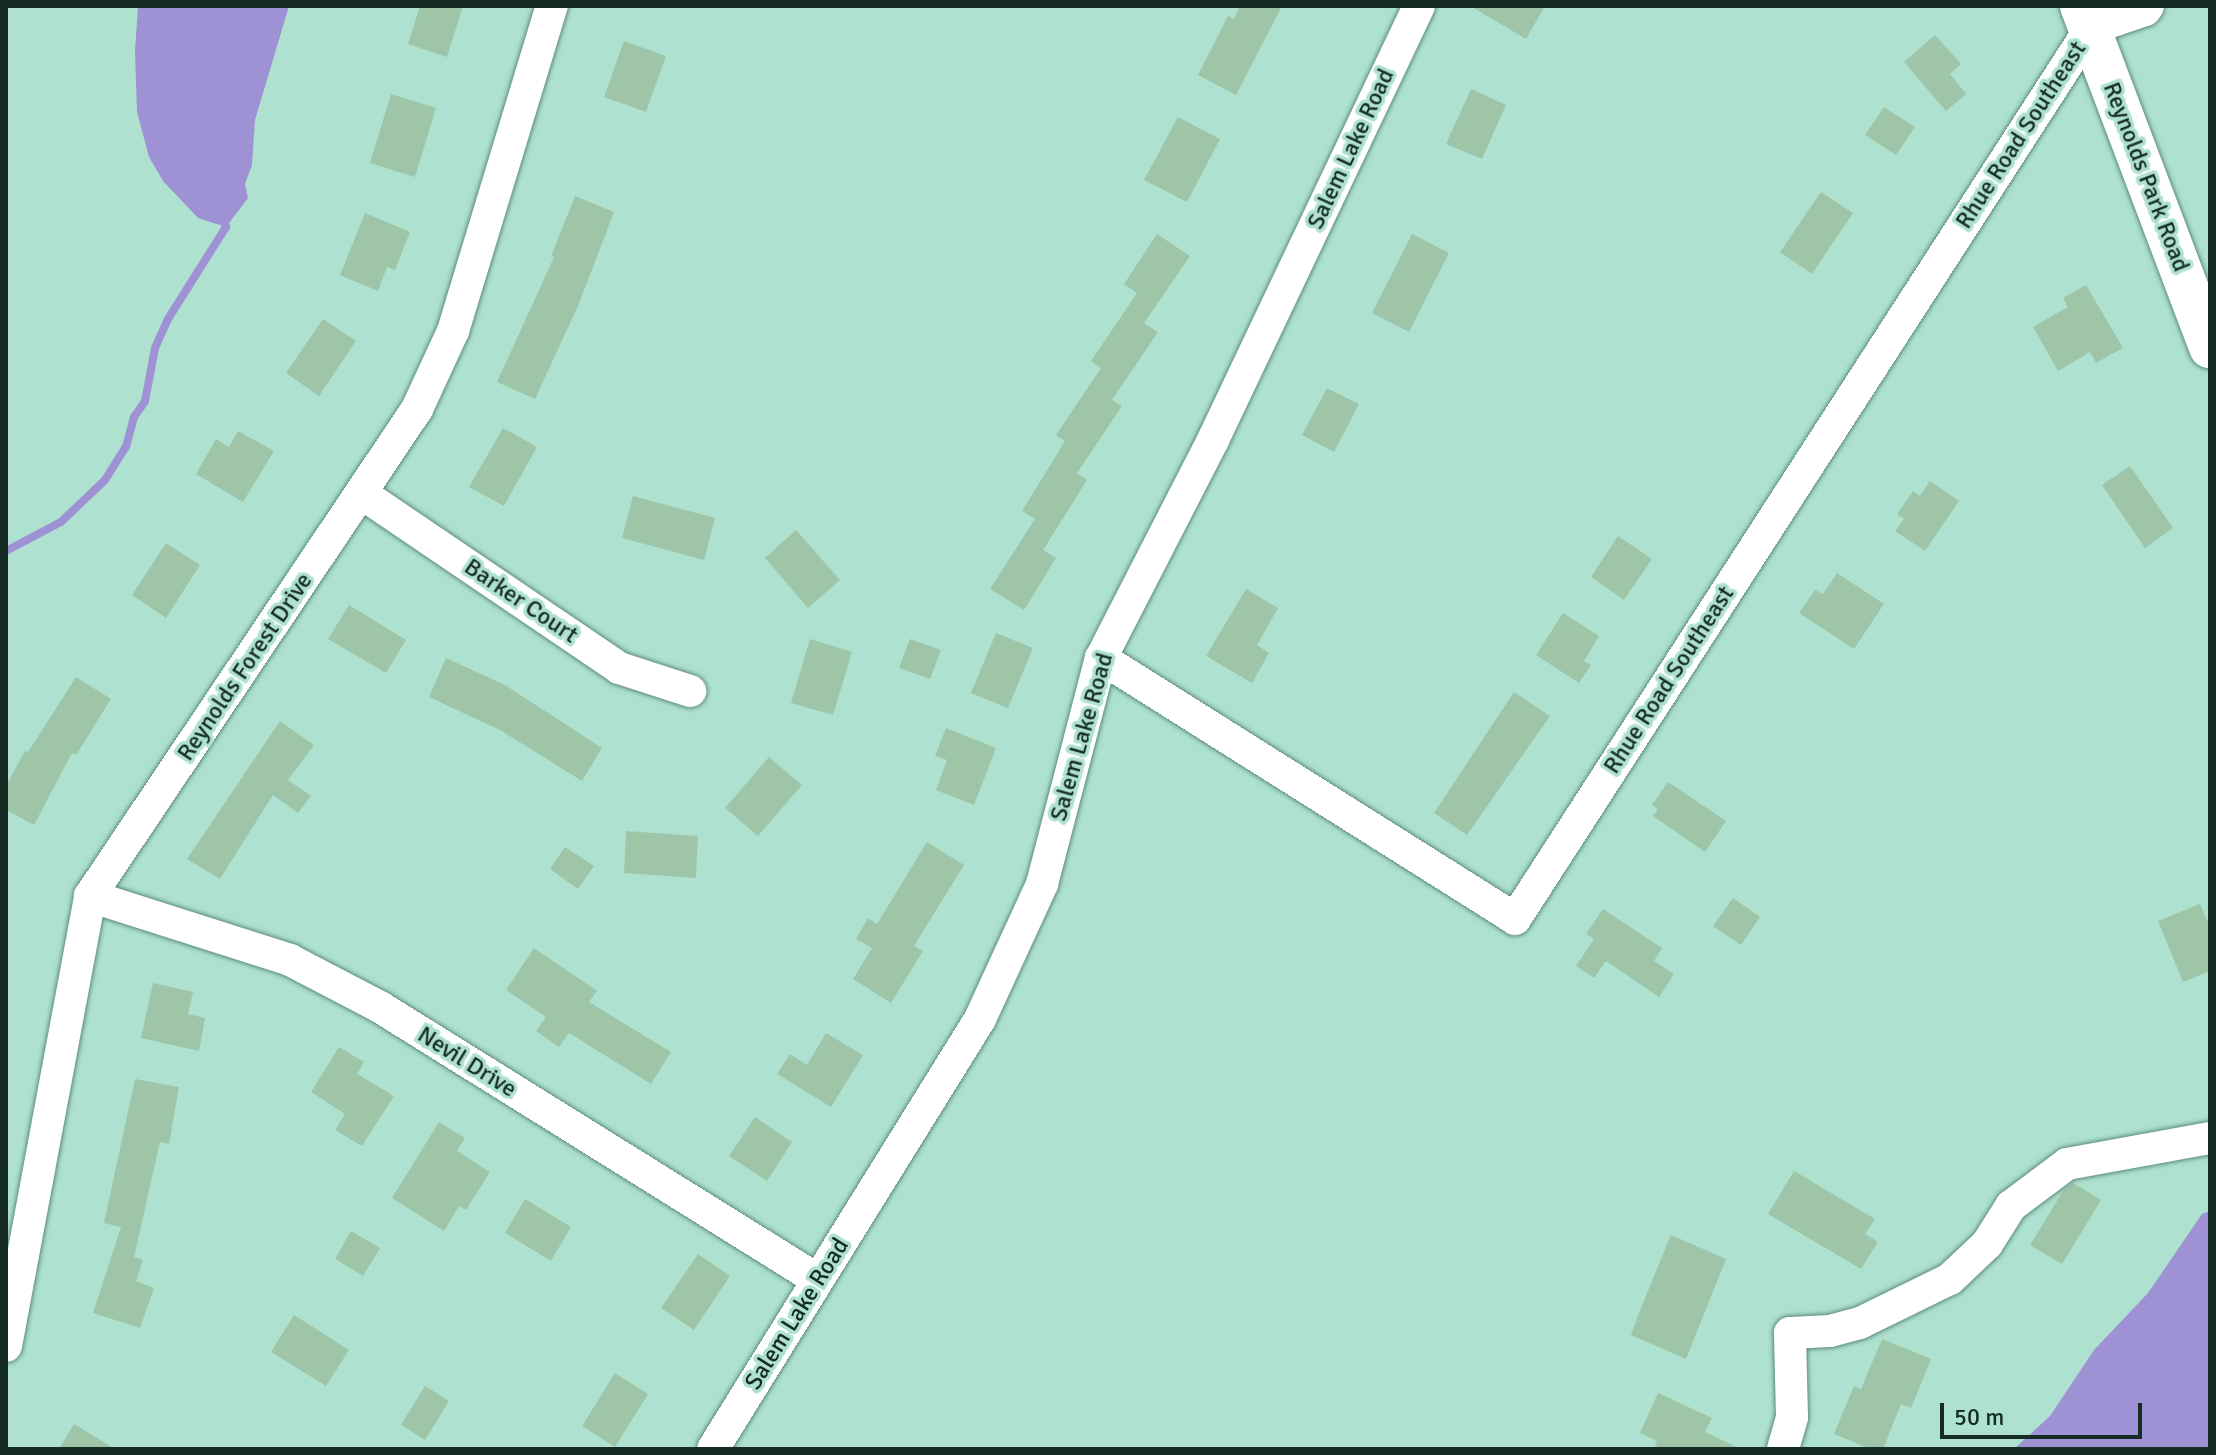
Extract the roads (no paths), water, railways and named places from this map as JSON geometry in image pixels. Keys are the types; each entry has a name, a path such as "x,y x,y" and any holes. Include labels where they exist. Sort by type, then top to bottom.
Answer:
{"main road":[{"name":"Reynolds Park Road","path":"2086,17 2210,347"}],"street":[{"name":"Reynolds Forest Drive","path":"6,1346 90,896 417,409 453,331 552,6"},
{"name":"Salem Lake Road","path":"713,1449 980,1019 1042,884 1101,658 1213,440 1419,6"},
{"path":"2086,17 2145,10 2148,6"},
{"name":"Rhue Road Southeast","path":"1101,658 1515,919 2086,17"},
{"name":"Barker Court","path":"361,493 619,668 690,691"},
{"name":"Nevil Drive","path":"90,896 290,960 316,973 380,1007 818,1280"},
{"path":"1783,1449 1792,1417 1790,1333 1830,1331 1860,1323 1950,1279 1987,1244 2011,1206 2067,1164 2210,1138"}],"waterway":[{"path":"6,551 61,522 105,480 126,447 134,417 145,401 155,348 168,319 226,227 224,219"}]}
